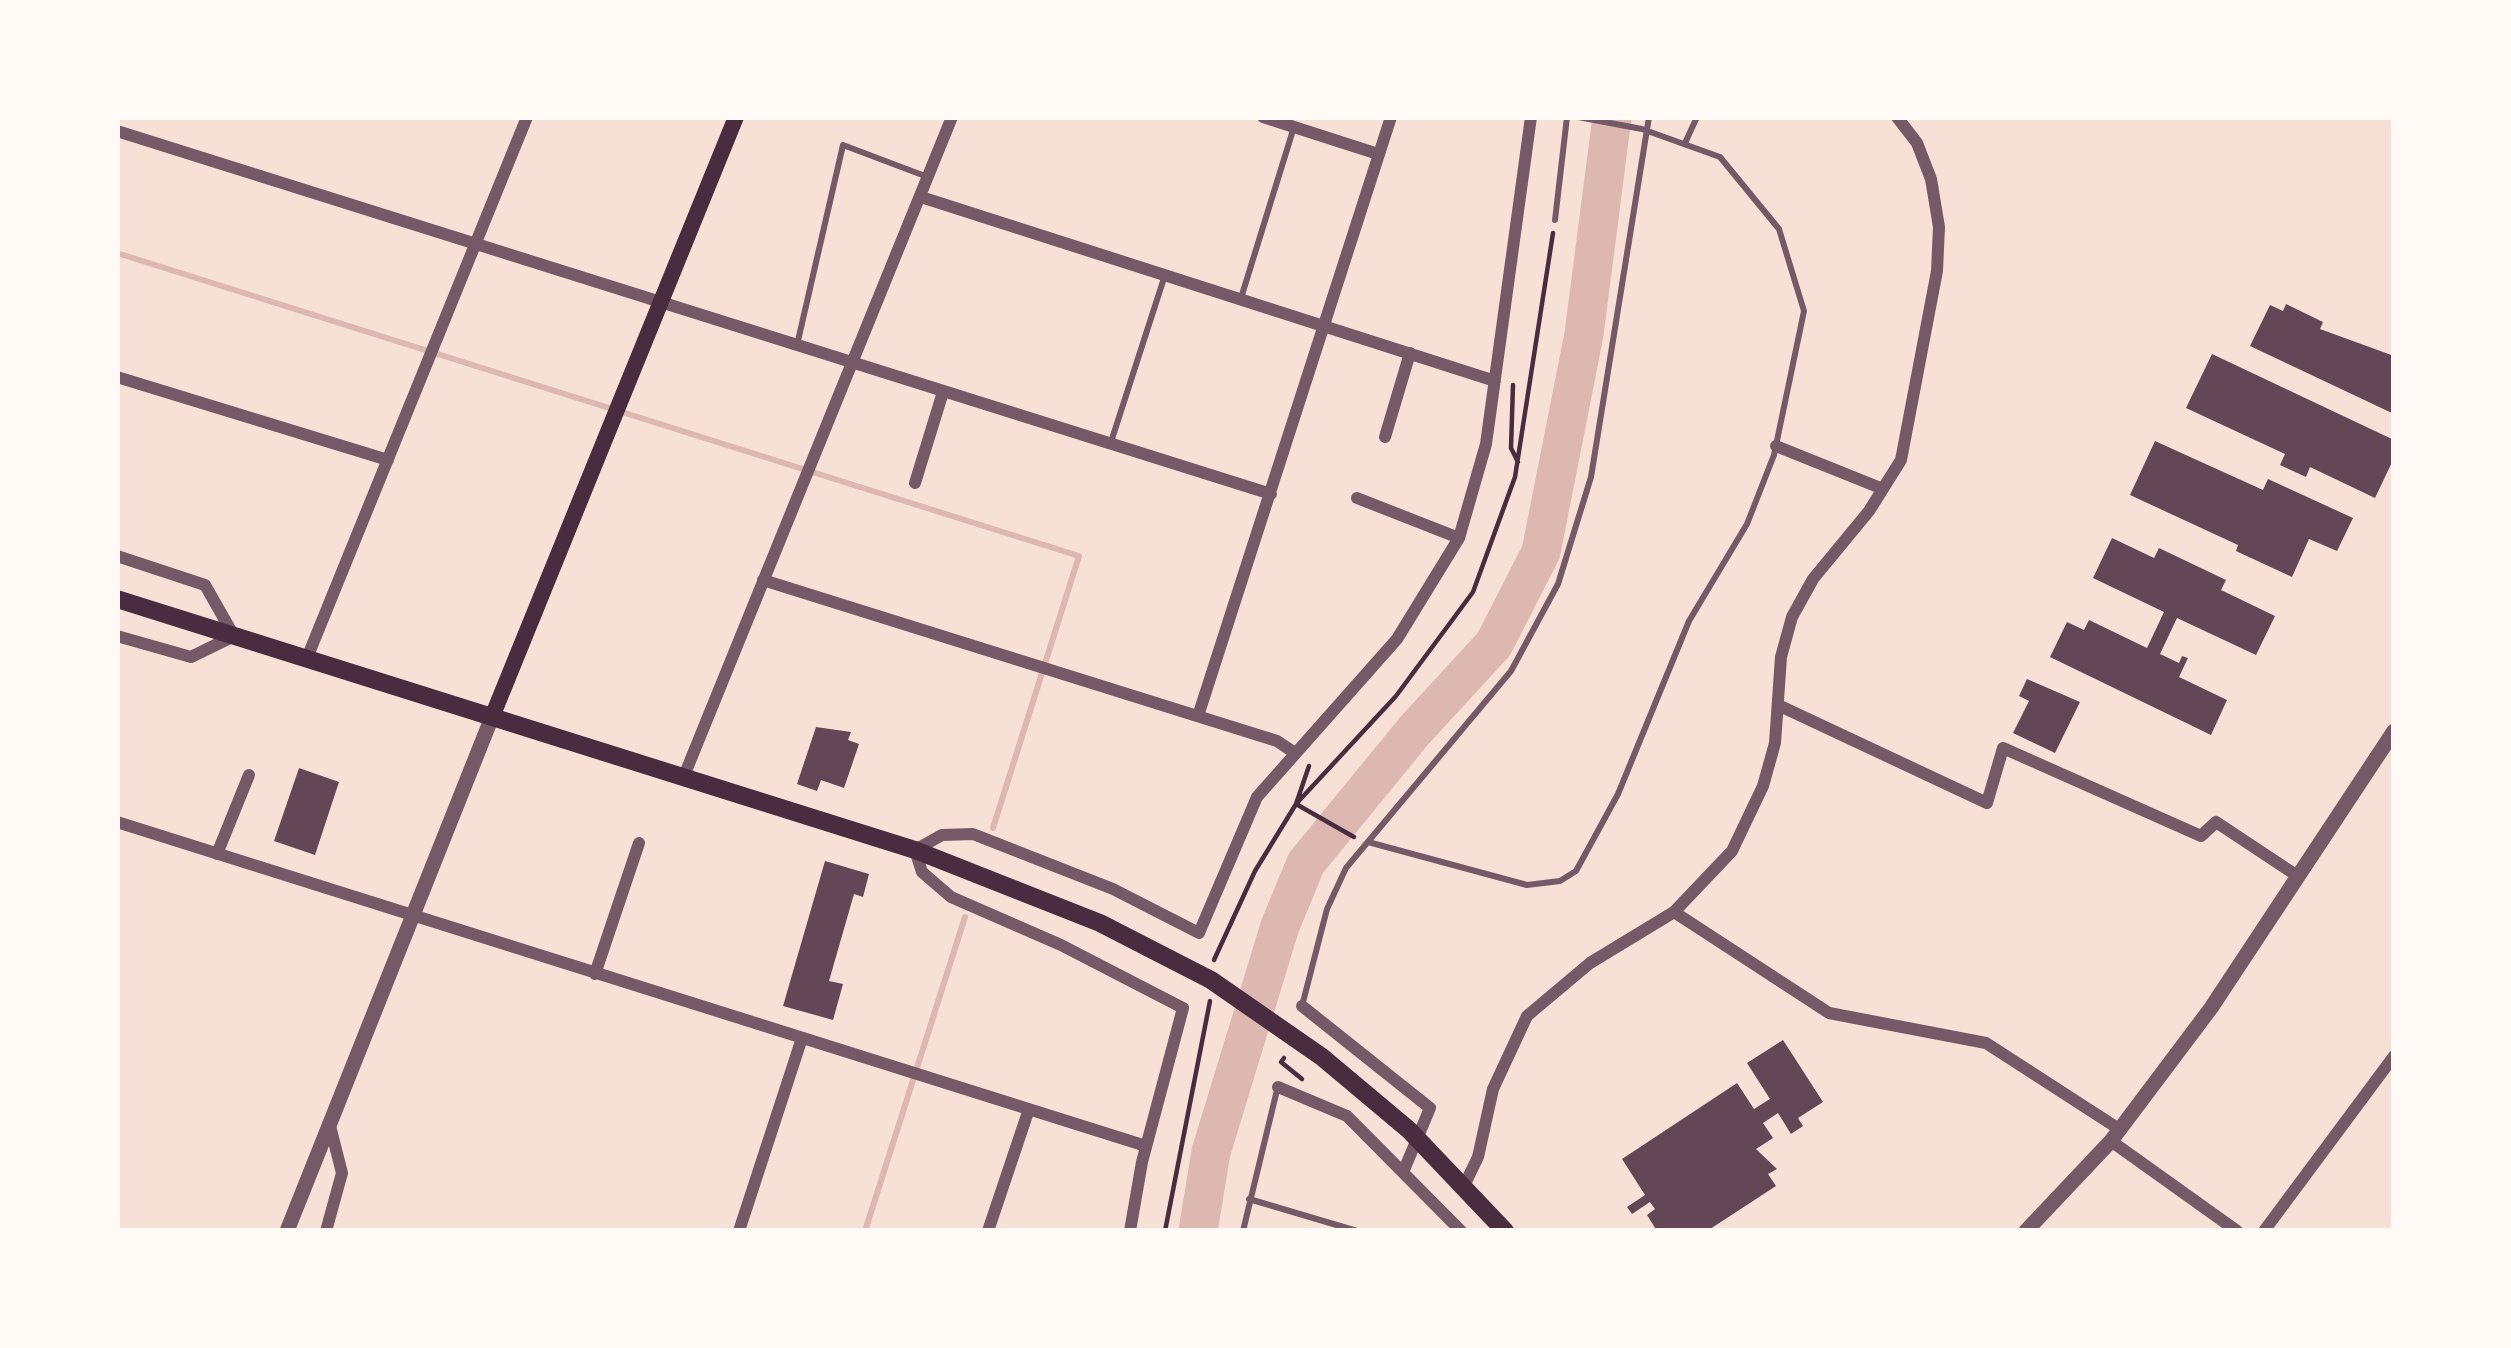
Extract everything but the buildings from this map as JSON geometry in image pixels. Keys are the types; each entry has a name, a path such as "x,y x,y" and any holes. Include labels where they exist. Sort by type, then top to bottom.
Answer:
{"main road":[{"path":"492,717 736,117"},
{"path":"117,599 915,850 1081,914 1322,1057 1436,1156 1505,1231"}],"street":[{"path":"307,658 527,117"},
{"path":"684,776 952,117"},
{"path":"1263,117 1378,154"},
{"path":"1198,716 1391,117"},
{"path":"1130,1231 1146,1145 1184,1008 951,897 922,872 915,850 942,835 973,834 1113,889 1199,933 1245,816 1294,753 1397,639 1459,538 1479,480 1531,117"},
{"path":"1464,1186 1478,1157 1493,1089 1527,1016 1590,963 1674,912 1732,851 1763,786 1778,705 1780,657 1792,617 1813,579 1900,460 1937,271 1939,226 1931,179 1916,142 1897,117"},
{"path":"117,131 1270,494"},
{"path":"921,197 1495,380"},
{"path":"1385,437 1410,352"},
{"path":"117,377 388,460"},
{"path":"916,483 943,392"},
{"path":"1776,446 1883,489"},
{"path":"1357,498 1459,538"},
{"path":"117,556 205,585 234,636 191,657 117,636"},
{"path":"764,580 1277,741 1294,753"},
{"path":"1778,705 1987,802 2002,748 2201,836 2216,822 2296,875"},
{"path":"287,1231 416,918 492,717"},
{"path":"2026,1231 2115,1135 2211,1009 2394,731"},
{"path":"217,854 249,775"},
{"path":"117,822 1146,1145"},
{"path":"595,974 639,843"},
{"path":"1674,912 1829,1013 1986,1043 2115,1135 2237,1231"},
{"path":"1302,1006 1430,1108 1404,1170"},
{"path":"739,1231 802,1038"},
{"path":"2264,1231 2394,1056"},
{"path":"1278,1087 1347,1116 1461,1231"},
{"path":"988,1231 1029,1109"},
{"path":"326,1231 342,1173 330,1126"}],"lane":[{"path":"1556,220 1567,117"},
{"path":"1364,841 1527,884 1560,880 1576,872 1618,794 1688,621 1747,524 1776,446 1803,298 1778,229 1720,157 1644,130 1579,117"},
{"path":"1302,1006 1336,885 1364,841 1511,670 1558,584 1591,477 1649,117"},
{"path":"1685,143 1697,117"},
{"path":"1240,298 1294,127"},
{"path":"797,346 843,145 928,177"},
{"path":"1110,444 1165,274"},
{"path":"1243,1231 1278,1087"},
{"path":"1249,1199 1357,1231"}],"path":[{"path":"1513,368 1511,448 1518,462"},
{"path":"1299,807 1364,841"},
{"path":"1165,1231 1216,994"}],"waterway":[{"path":"1198,1231 1211,1152 1280,926 1306,863 1414,731 1494,644 1541,552 1584,334 1612,117"},
{"path":"117,253 1079,556 993,828"},
{"path":"865,1231 965,917"}]}
